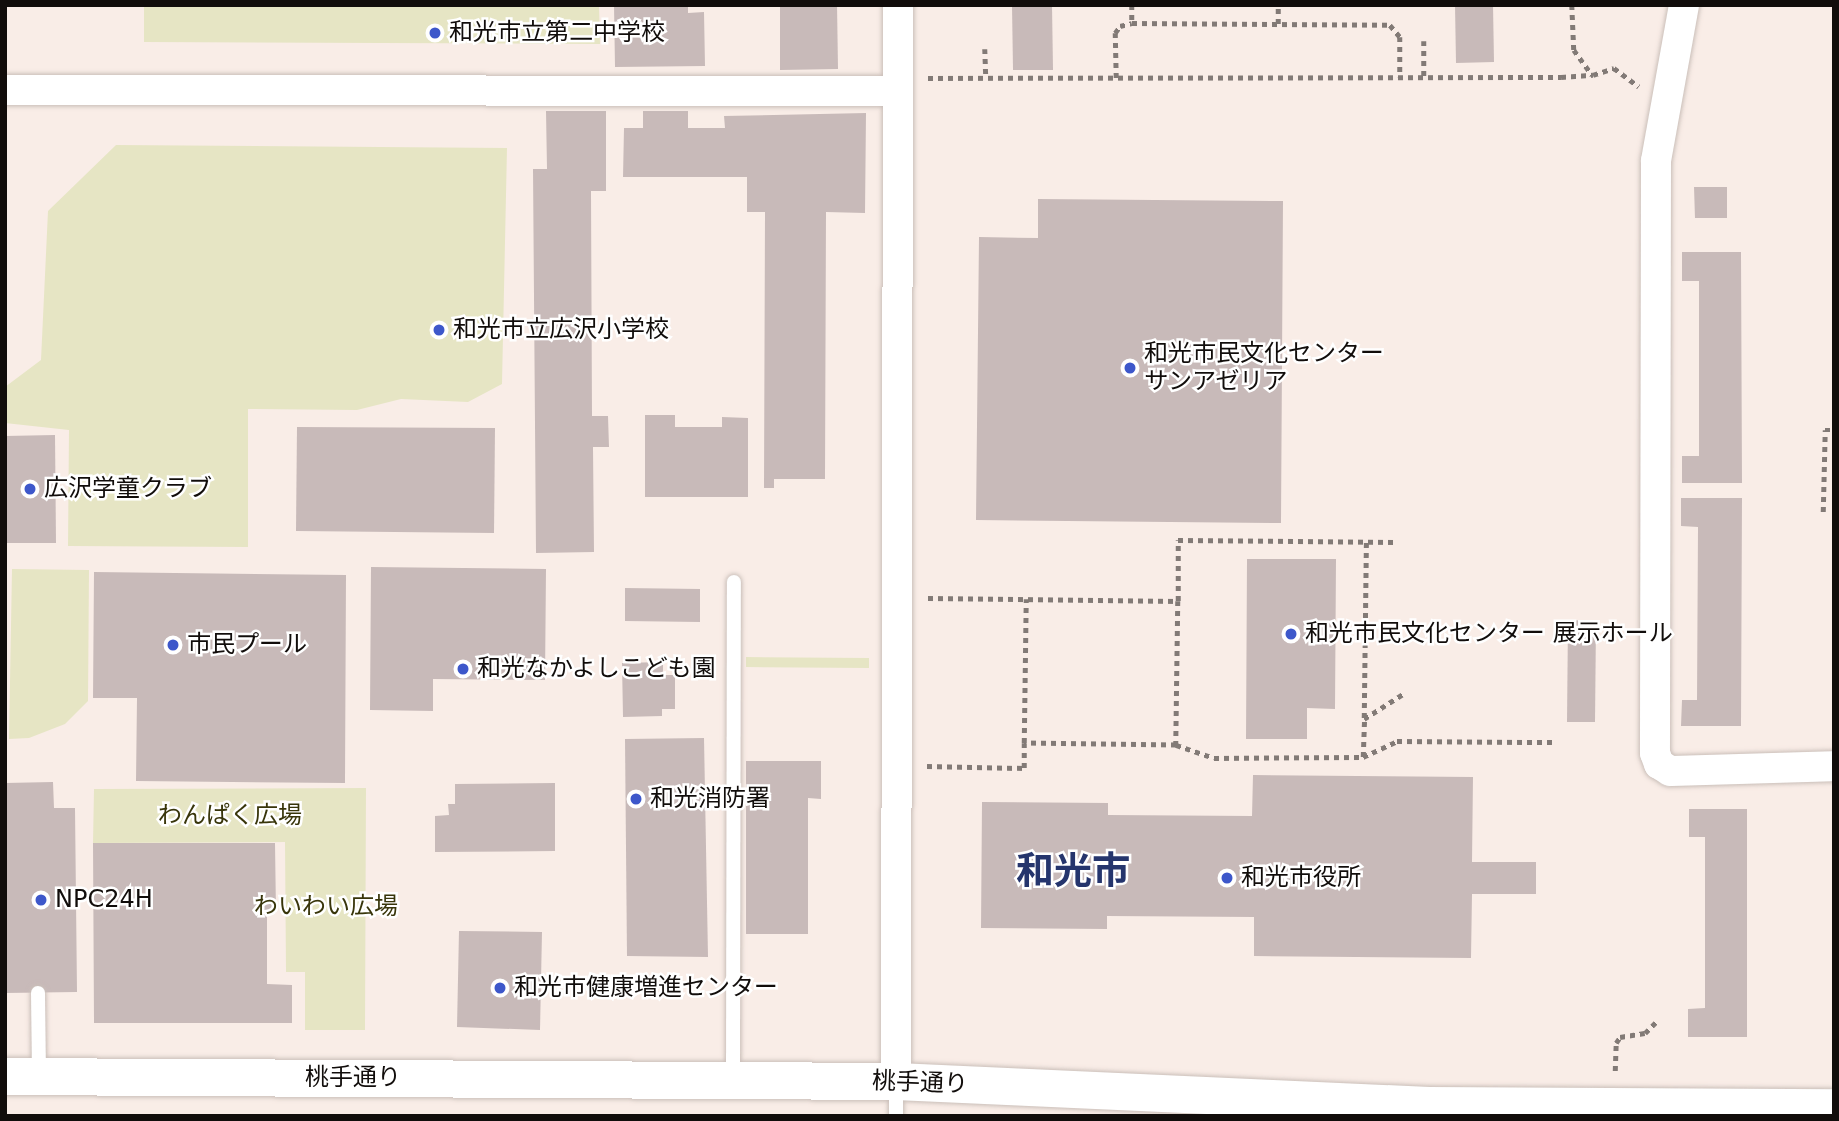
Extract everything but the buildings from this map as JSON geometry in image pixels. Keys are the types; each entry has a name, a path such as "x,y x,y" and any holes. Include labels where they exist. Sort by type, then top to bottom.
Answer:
{"street":[{"path":"896,1099 898,5"},
{"path":"1684,5 1666,92 1656,161 1655,753 1658,764 1670,771 1834,766"},
{"path":"5,90 897,85"},
{"name":"桃手通り","path":"22,1076 733,1080 896,1099 1834,1107"}],"lane":[{"path":"733,1080 734,582"},
{"path":"22,1076 38,993"}],"path":[{"path":"1132,5 1132,23"},
{"path":"1278,5 1278,24"},
{"path":"1572,5 1574,50 1593,75"},
{"path":"1116,78 1115,33 1120,26 1132,23 1390,25 1400,37 1400,77"},
{"path":"1424,41 1424,77"},
{"path":"985,49 986,78"},
{"path":"897,85 986,78 1593,75 1614,68 1627,74 1643,91 1666,92"},
{"path":"1822,512 1825,430 1834,430"},
{"path":"1176,745 1178,540 1394,542"},
{"path":"1363,757 1366,542"},
{"path":"896,597 1178,601"},
{"path":"896,766 1024,768 1026,599"},
{"path":"1364,719 1403,694"},
{"path":"1024,743 1176,745 1214,758 1363,757 1397,741 1552,742"},
{"path":"1615,1107 1616,1043 1620,1037 1645,1033 1659,1019"}],"green space":[{"path":"144,5 599,5 600,44 144,42"},
{"path":"116,145 507,148 502,384 468,402 401,399 357,410 248,409 248,547 68,546 69,430 5,423 5,387 41,360 48,211"},
{"path":"12,569 89,570 88,701 65,724 29,738 9,739"},
{"path":"746,657 869,658 869,668 746,667"},
{"path":"366,788 365,1030 305,1030 305,972 286,972 285,842 93,843 94,789"}],"place":[{"name":"和光市立第二中学校","path":"435,33"},
{"name":"和光市立広沢小学校","path":"439,330"},
{"name":"和光市民文化センター サンアゼリア","path":"1130,368"},
{"name":"広沢学童クラブ","path":"30,489"},
{"name":"和光市民文化センター 展示ホール","path":"1291,634"},
{"name":"市民プール","path":"173,645"},
{"name":"和光なかよしこども園","path":"463,669"},
{"name":"和光消防署","path":"636,799"},
{"name":"和光市役所","path":"1227,878"},
{"name":"NPC24H","path":"41,900"},
{"name":"和光市健康増進センター","path":"500,988"}],"district":[{"name":"和光市","path":"1073,872"}],"park label":[{"name":"わんぱく広場","path":"230,816"},
{"name":"わいわい広場","path":"326,907"}]}
